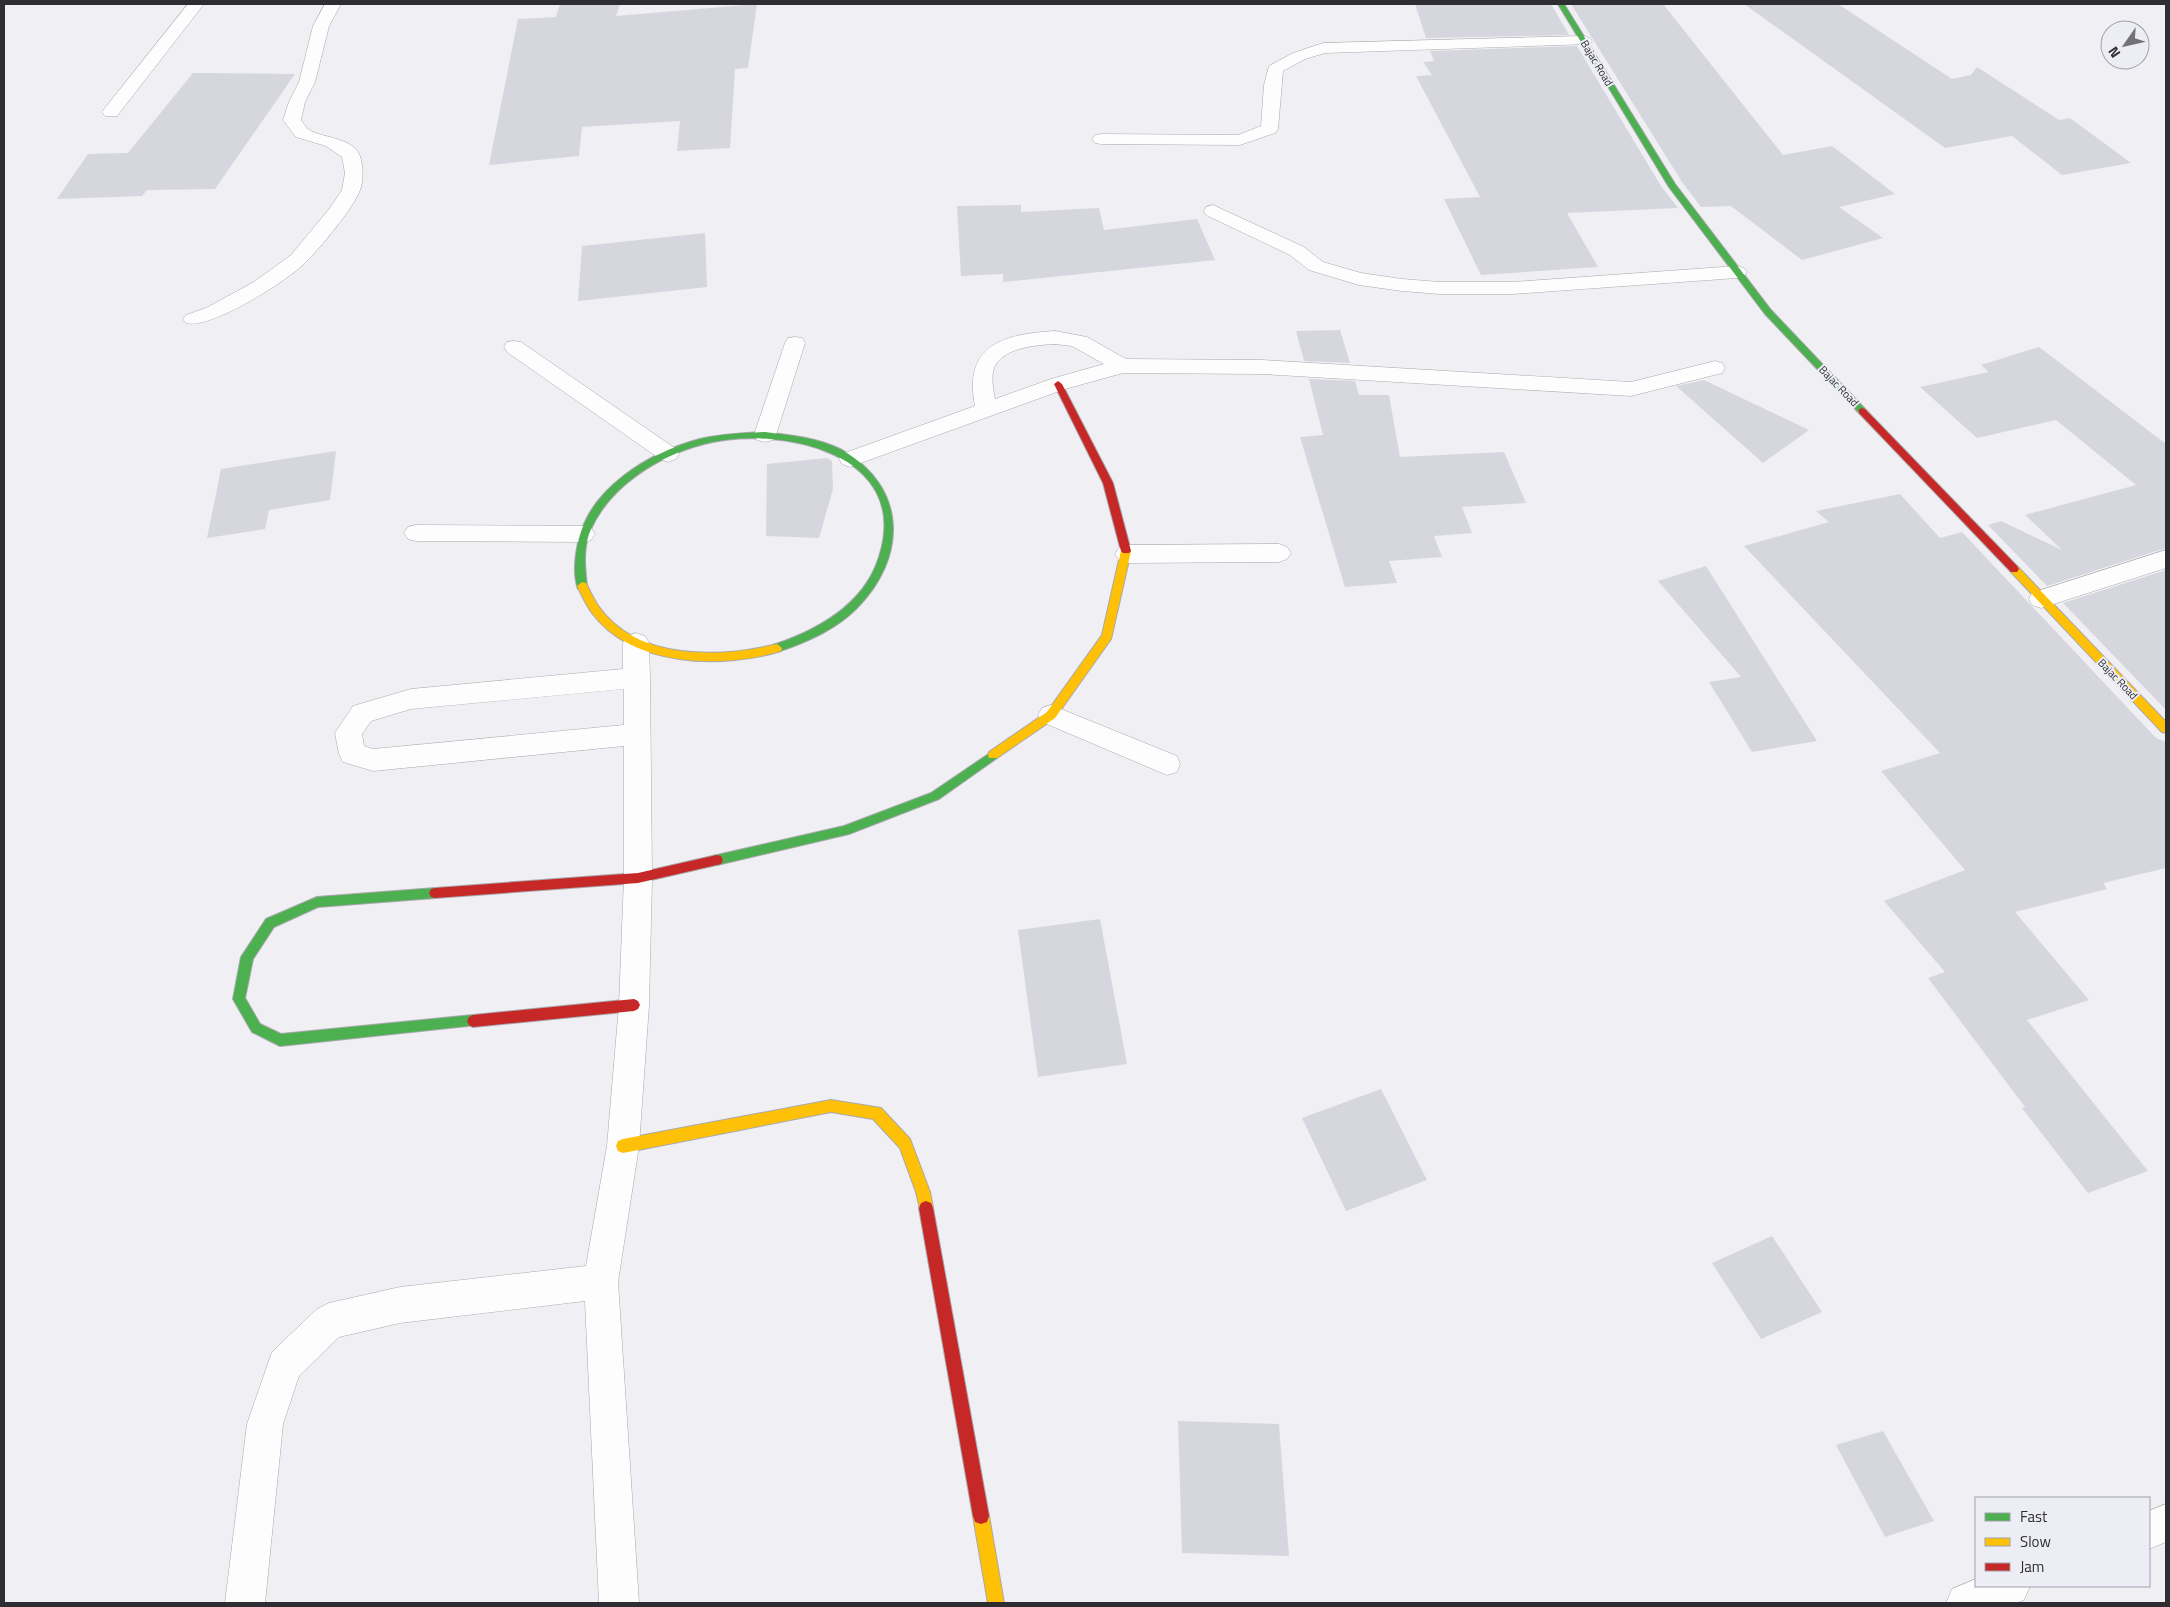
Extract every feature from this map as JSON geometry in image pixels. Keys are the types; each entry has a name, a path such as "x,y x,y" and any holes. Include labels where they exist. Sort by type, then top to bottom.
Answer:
{"street":[{"path":"111,112 196,4"},
{"path":"193,319 213,312 261,286 298,259 338,211 351,190 354,173 351,155 332,142 302,133 292,120 297,102 308,82 321,26 333,4"},
{"name":"Bajac Road","path":"1561,4 1672,185 1768,312 2166,729"},
{"path":"1101,138 1240,140 1269,129 1270,90 1276,69 1299,56 1323,48 1584,42"},
{"path":"1213,211 1297,251 1316,266 1359,279 1402,285 1440,288 1513,288 1737,272"},
{"path":"986,410 982,386 985,364 998,351 1036,338 1065,338 1089,346 1122,366"},
{"path":"765,435 795,343"},
{"path":"514,347 668,454"},
{"path":"850,458 1058,384 1122,366 1262,367 1631,389 1715,368"},
{"path":"634,1005 280,1040 256,1028 240,999 247,958 270,922 317,902 638,878 845,831 935,796 1051,715 1107,636 1127,554 1108,483 1058,384"},
{"path":"765,435 796,438 825,446 850,458 870,475 884,496 891,518 891,543 883,568 867,592 843,615 814,634 779,648 742,656 704,659 668,654 636,643 611,627 592,607 581,584 578,560 583,534 596,510 615,488 640,469 668,454 708,441 732,436 765,435"},
{"path":"416,533 583,534"},
{"path":"1127,554 1279,553"},
{"path":"2041,599 2166,559"},
{"path":"619,1603 601,1282 623,1146 634,1005 638,878 636,643"},
{"path":"637,678 410,699 362,713 348,734 352,754 373,760 637,734"},
{"path":"1051,715 1166,764"},
{"path":"623,1146 831,1106 876,1113 905,1144 923,1192 996,1603"},
{"path":"245,1603 265,1424 285,1364 328,1322 400,1305 601,1282"},
{"path":"2150,1530 2166,1523"},
{"path":"1966,1603 2007,1587"}],"building":[{"path":"560,4 620,4 616,16 757,4 748,68 735,69 730,148 677,151 680,121 582,127 579,156 489,165 518,19 556,17"},
{"path":"1415,4 1551,4 1569,35 1426,38"},
{"path":"1571,4 1663,4 1783,155 1832,146 1895,194 1839,207 1883,238 1802,260 1731,206 1701,207 1682,182"},
{"path":"1744,4 1838,4 1952,79 1971,75 1977,67 2059,120 2070,118 2131,163 2062,175 2012,136 1945,148"},
{"path":"1577,46 1661,186 1678,208 1567,213 1598,267 1481,275 1444,199 1480,197 1416,76 1432,75 1423,62 1434,61 1430,51"},
{"path":"193,73 295,74 215,189 147,190 142,196 57,199 88,154 128,153"},
{"path":"1021,205 1021,212 1099,208 1104,230 1197,219 1215,260 1003,282 1003,274 961,276 957,206"},
{"path":"705,233 707,287 578,301 582,246"},
{"path":"1340,330 1350,363 1304,361 1296,331"},
{"path":"2039,347 2166,444 2166,548 2047,586 1988,525 2001,521 2062,550 2025,515 2136,485 2056,420 1977,438 1920,387 1989,372 1981,365"},
{"path":"1309,379 1355,381 1359,395 1389,395 1400,457 1504,452 1526,503 1462,507 1472,533 1434,536 1442,557 1389,561 1397,583 1345,587 1300,437 1323,435"},
{"path":"1704,380 1809,430 1763,463 1676,386"},
{"path":"336,451 330,500 269,510 265,529 207,538 221,469"},
{"path":"827,458 832,461 833,489 819,538 766,536 767,464"},
{"path":"1900,494 1940,538 1962,532 2156,738 2166,742 2166,868 2103,883 2107,889 2015,912 2089,1000 2027,1020 2148,1171 2088,1193 2022,1108 2025,1107 1928,978 1945,972 1884,901 1965,870 1881,771 1940,753 1744,546 1829,522 1816,511"},
{"path":"1706,566 1817,741 1752,752 1709,682 1741,677 1658,581"},
{"path":"2166,570 2166,710 2063,603"},
{"path":"1100,919 1127,1064 1038,1077 1018,930"},
{"path":"1381,1089 1427,1180 1346,1211 1302,1118"},
{"path":"1772,1236 1822,1312 1761,1339 1712,1263"},
{"path":"1178,1421 1279,1424 1289,1556 1182,1553"},
{"path":"1883,1431 1934,1521 1885,1537 1836,1445"}],"traffic: fast":[{"path":"1561,4 1672,185 1768,312 1862,411"},
{"path":"765,435 820,445 838,452 860,466 876,483 886,503 889,524 888,545 881,567 869,587 853,606 836,620 817,631 777,648"},
{"path":"582,586 579,559 584,535 595,512 611,493 631,476 653,461 701,442 740,436 765,435"},
{"path":"717,860 845,831 935,796 993,755"},
{"path":"435,893 317,902 270,923 247,957 239,999 256,1028 280,1040 473,1021"}],"traffic: slow":[{"path":"993,755 1051,715 1107,636 1126,551"},
{"path":"2014,569 2166,729"},
{"path":"582,586 596,611 615,630 639,643 666,653 694,657 723,658 751,655 777,648"},
{"path":"623,1146 831,1106 876,1113 905,1144 923,1192 926,1208"},
{"path":"981,1516 996,1603"}],"traffic: jam":[{"path":"1058,384 1108,483 1126,551"},
{"path":"1862,411 2014,569"},
{"path":"435,893 638,878 717,860"},
{"path":"473,1021 634,1005"},
{"path":"926,1208 981,1516"}]}
